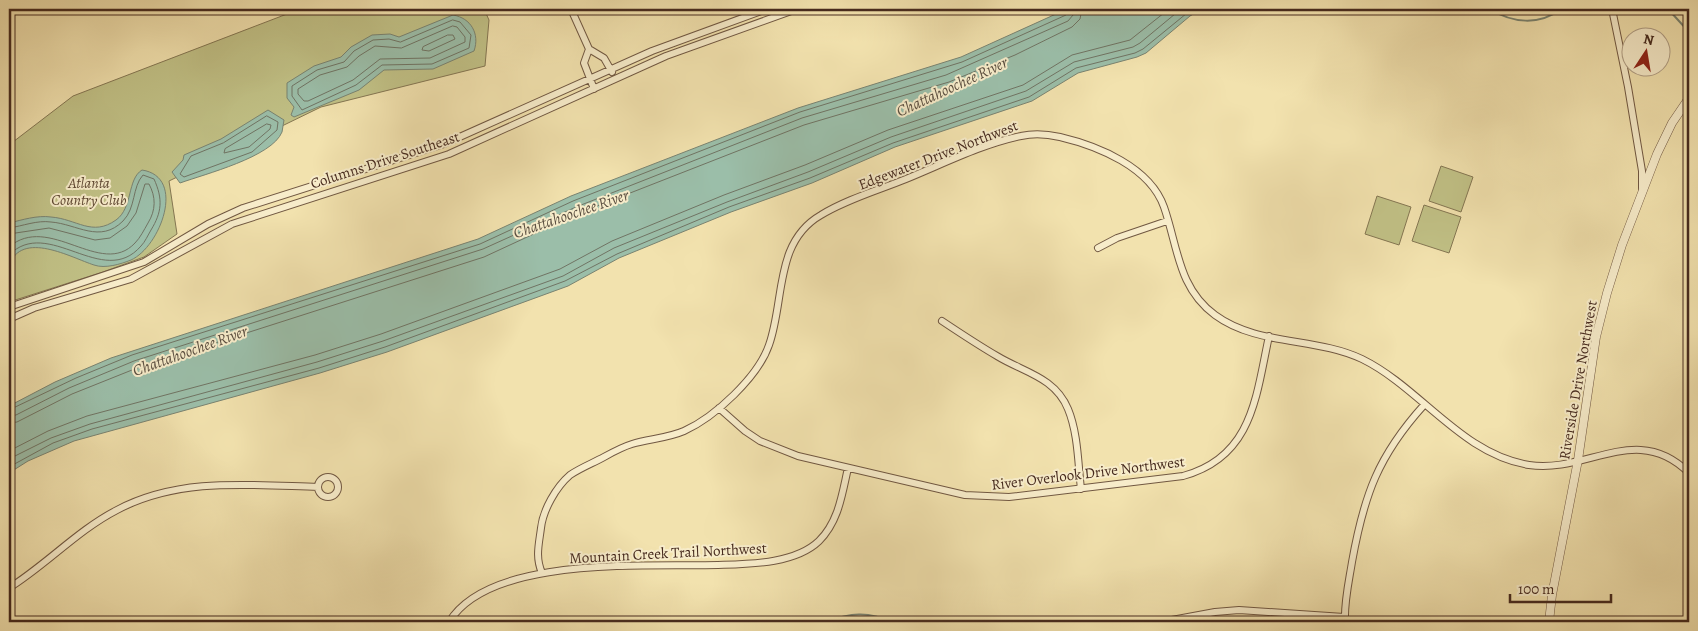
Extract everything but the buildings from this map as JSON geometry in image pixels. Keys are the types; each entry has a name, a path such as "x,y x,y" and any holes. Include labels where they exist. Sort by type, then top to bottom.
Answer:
{"street":[{"path":"571,9 589,49 604,58 616,79"},
{"name":"Columns Drive Southeast","path":"9,307 129,268 144,262 224,216 444,144 678,41 767,9"},
{"name":"Columns Drive Southeast","path":"9,319 34,308 131,279 232,224 442,157 666,56 797,9"},
{"path":"1612,9 1640,162 1643,183 1642,192"},
{"path":"589,49 584,63 594,89"},
{"name":"Riverside Drive Northwest","path":"1549,622 1552,595 1578,460 1596,337 1619,253 1642,192 1672,123 1689,98"},
{"name":"Edgewater Drive Northwest","path":"542,573 537,561 542,520 549,503 571,475 628,445 684,431 719,408 749,379 767,352 774,328 785,264 792,244 808,224 832,209 1010,139 1042,134 1068,139 1133,168 1157,193 1181,271 1200,301 1230,324 1269,336 1336,350 1358,358 1378,369 1472,442 1505,459 1547,467 1626,449 1641,449 1657,452 1672,459 1689,473"},
{"path":"1098,248 1116,238 1167,221"},
{"path":"942,321 997,356 1041,377 1059,394 1073,422 1081,489"},
{"name":"River Overlook Drive Northwest","path":"719,408 746,431 774,447 798,456 980,497 1009,497 1183,476 1202,469 1220,458 1239,439 1250,418 1269,336"},
{"path":"1161,622 1181,620 1215,612 1247,609 1344,620 1360,520 1369,489 1391,446 1424,405"},
{"name":"Mountain Creek Trail Northwest","path":"449,622 466,602 488,588 542,573 591,568 751,564 787,557 818,542 829,529 838,510 848,468"},
{"path":"9,588 116,510 156,494 183,488 218,484 318,487"}],"green space":[{"name":"Atlanta Country Club","path":"300,9 484,9 489,20 485,66 321,107 169,181 177,234 144,257 9,302 9,145 73,96"},
{"path":"1441,166 1473,177 1461,212 1429,201"},
{"path":"1377,196 1411,207 1399,245 1365,234"},
{"path":"1424,205 1461,217 1449,253 1412,241"}],"water":[{"name":"Chattahoochee River","path":"1067,9 1202,9 1190,16 1146,53 1137,57 1078,73 1032,101 895,147 812,183 731,212 619,258 568,286 387,352 320,373 74,441 28,461 9,473 9,406 55,382 111,358 478,239 571,196 798,108 961,57"},
{"path":"453,15 465,19 475,33 476,45 474,51 433,69 384,70 359,90 294,117 291,115 294,107 287,98 287,83 314,66 341,57 351,47 372,35 390,34 399,37"},
{"path":"268,110 284,120 282,132 276,141 252,157 237,164 180,183 172,172 183,160 184,155 221,139"},
{"path":"142,170 156,175 163,185 166,198 159,228 142,253 127,262 113,266 98,266 48,249 24,249 15,255 9,266 9,223 30,218 46,217 60,218 84,226 99,227 107,225 121,215 128,201 134,180"}],"waterway":[{"path":"1490,9 1498,14 1525,21 1544,18 1561,9"},
{"path":"1668,9 1689,32"},
{"path":"826,622 859,614 875,616 892,622"}]}
